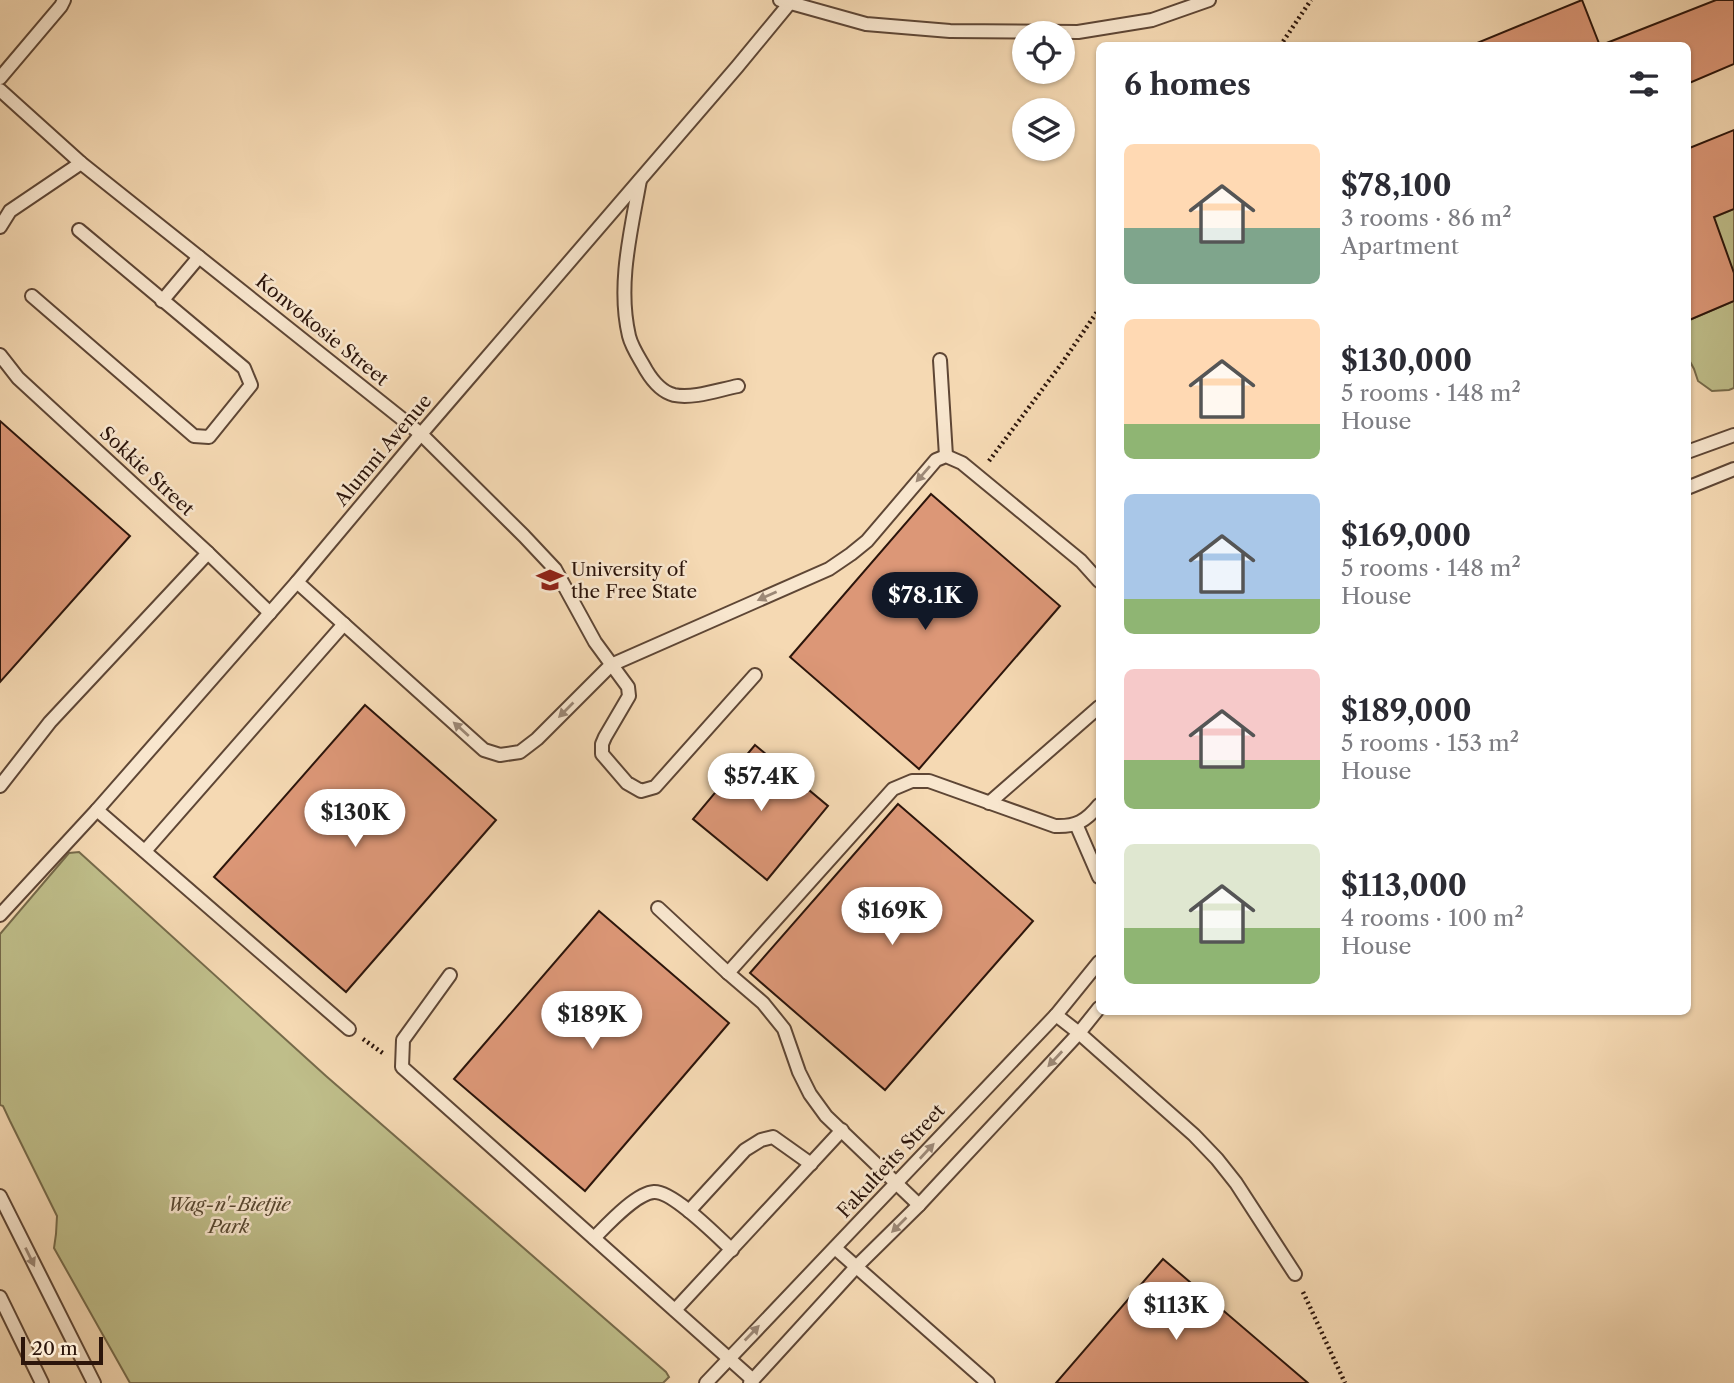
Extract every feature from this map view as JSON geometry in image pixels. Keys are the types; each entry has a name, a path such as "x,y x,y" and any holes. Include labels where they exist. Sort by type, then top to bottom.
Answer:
{"lane":[{"path":"0,78 64,0"},
{"path":"786,1 866,24 950,32 1078,32 1152,20 1209,0"},
{"name":"Alumni Avenue","path":"1,913 97,810 297,582 640,180 786,1"},
{"name":"Konvokosie Street","path":"0,90 81,163 421,434 555,569 595,642 628,687 629,696 602,744 602,754 627,783 641,791 655,787 755,675"},
{"path":"0,227 10,211 81,163"},
{"path":"640,180 625,270 625,310 634,349 650,377 665,392 676,396 697,395 738,386"},
{"path":"32,296 194,436 209,437 251,385 244,369 79,230"},
{"path":"162,301 200,257"},
{"name":"Sokkie Street","path":"0,355 18,378 270,613"},
{"path":"940,360 946,456"},
{"path":"1691,451 1734,435"},
{"path":"297,582 484,750 500,755 520,752 537,740 611,665 829,569 867,541 936,460 946,456 962,463 1081,561 1096,578"},
{"path":"1691,486 1734,469"},
{"path":"3,777 50,722 208,553"},
{"path":"145,851 344,624"},
{"path":"989,803 1096,710"},
{"path":"729,973 893,789 912,781 929,781 1055,826 1070,827 1084,820 1096,808"},
{"path":"97,810 349,1029"},
{"path":"1076,824 1096,870"},
{"path":"658,908 774,1015 784,1029 810,1094 827,1116 919,1205"},
{"name":"Fakulteits Street","path":"706,1383 1056,1015 1096,966"},
{"path":"450,975 403,1040 402,1067 675,1310 751,1382 856,1267 919,1205 1096,1012"},
{"path":"1056,1015 1217,1158 1295,1274"},
{"path":"675,1310 842,1130"},
{"path":"689,1211 745,1150 761,1140 773,1137 811,1164"},
{"path":"594,1238 623,1209 644,1195 655,1192 669,1197 689,1211 732,1250"},
{"path":"0,1196 94,1383"},
{"path":"835,1248 988,1383"},
{"path":"0,1297 42,1383"}],"path":[{"path":"1283,42 1311,0"},
{"path":"978,477 1096,313"},
{"path":"349,1029 402,1067"},
{"path":"1295,1274 1345,1383"}],"green space":[{"path":"1734,209 1734,273 1705,221"},
{"path":"1734,301 1734,388 1712,391 1698,381 1691,363 1691,319"},
{"name":"Wag-n'-Bietjie Park","path":"79,852 326,1076 669,1377 663,1383 130,1383 54,1248 57,1216 3,1106 0,1105 0,934 69,853"}],"building":[{"path":"1582,0 1598,42 1479,42"},
{"path":"1716,0 1734,0 1734,64 1691,82 1691,42 1609,42"},
{"path":"1734,130 1734,209 1714,217 1734,273 1734,301 1691,319 1691,147"},
{"path":"0,421 130,536 0,682"},
{"path":"931,494 1060,606 919,769 790,657"},
{"path":"365,705 496,820 346,992 214,877"},
{"path":"755,745 828,806 767,880 693,819"},
{"path":"898,804 1033,921 885,1090 750,973"},
{"path":"599,911 729,1023 585,1191 454,1079"},
{"path":"1163,1259 1308,1383 1056,1383"}],"place":[{"name":"University of the Free State","path":"550,580"}]}
